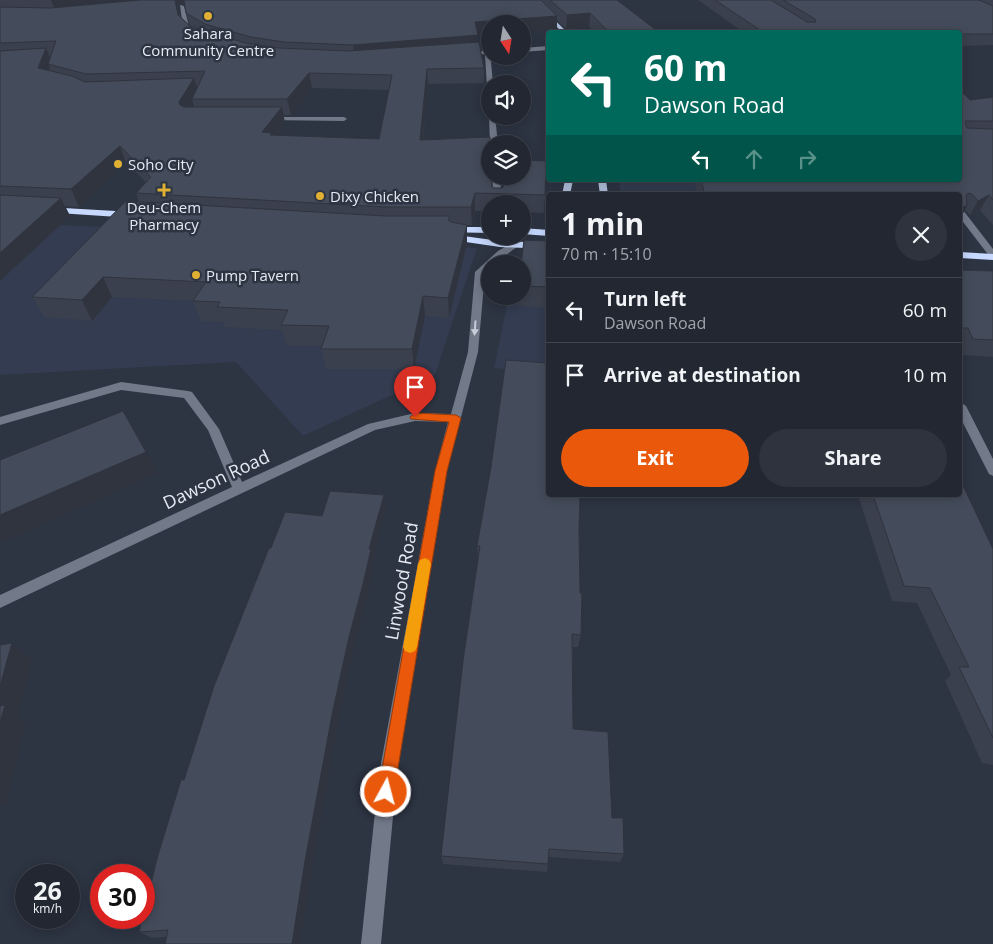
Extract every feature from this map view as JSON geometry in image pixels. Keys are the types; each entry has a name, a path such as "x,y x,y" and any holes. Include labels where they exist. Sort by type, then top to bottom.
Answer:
{"highway":[{"path":"40,209 139,215"},
{"path":"481,230 434,233 481,239"},
{"path":"531,232 546,233"},
{"path":"531,245 546,246"},
{"path":"962,255 993,256"}],"main road":[{"path":"531,0 563,30"}],"street":[{"path":"182,6 186,28 197,37"},
{"path":"172,7 191,6"},
{"path":"531,49 546,48"},
{"path":"459,54 481,53"},
{"path":"257,119 344,119"},
{"path":"962,215 993,256"},
{"name":"Linwood Road","path":"371,944 388,774 441,471 473,352 480,272 501,253 513,245"},
{"path":"0,421 121,386 188,395 213,429 239,489"},
{"path":"962,410 993,471"},
{"name":"Dawson Road","path":"0,602 372,426 415,417 456,418"}],"shaded area":[{"path":"619,182 916,182 924,192 621,192"},
{"path":"0,222 254,234 477,248 435,375 303,436 236,362 0,375"},
{"path":"546,256 546,372 494,368 507,305 531,305 531,258"}],"building":[{"path":"140,0 175,0 178,15 190,26 245,43 279,48 348,51 479,42 481,65 483,65 484,68 427,69 420,140 481,137 481,185 492,185 494,188 502,188 504,185 531,185 531,160 546,161 545,195 475,193 471,207 386,207 136,193 151,177 120,146 71,189 0,186 0,51 46,48 38,68 72,76 85,82 194,78 179,102 180,105 184,107 282,107 262,132 272,133 270,135 379,139 392,75 309,73 287,99 192,99 205,71 86,74 48,64 56,41 0,43 0,7 51,8"},
{"path":"184,0 541,0 557,16 531,18 531,15 481,15 481,22 475,22 478,35 353,45 284,42 251,37 205,24 186,13"},
{"path":"550,0 617,0 656,30 607,30 590,13 567,15"},
{"path":"715,0 771,0 807,22 816,22 815,19 783,0 979,0 993,6 993,34 962,34 962,30 760,30"},
{"path":"962,92 970,100 993,97 993,121 965,121 967,128 993,129 993,200 989,195 978,201 972,194 968,193 966,195 967,205 962,208 962,192 704,192 702,182 962,182"},
{"path":"0,195 61,198 0,253"},
{"path":"126,201 385,216 450,216 448,220 451,222 467,225 448,298 423,296 412,349 321,349 329,326 281,325 288,310 217,307 220,302 193,301 206,282 103,277 82,300 32,297"},
{"path":"531,240 546,241 546,287 531,286 531,255 522,255 523,245 531,245"},
{"path":"962,270 993,271 993,340 973,339 968,328 962,328"},
{"path":"506,360 546,363 546,497 580,497 581,635 572,634 573,729 608,732 612,818 623,818 624,854 549,849 548,864 441,856 463,661 480,546 477,546 491,467"},
{"path":"123,411 146,452 0,515 0,460"},
{"path":"962,483 993,549 993,738 959,667 969,667 930,588 904,586 874,497 962,497"},
{"path":"330,491 384,495 369,549 371,549 332,715 292,944 165,944 168,930 139,932 140,929 155,929 155,867 181,780 184,780 214,686 285,512 322,516"},
{"path":"12,643 0,686 0,645"},
{"path":"5,705 0,723 0,706"}],"slow traffic":[{"path":"410,647 425,564"}],"place":[{"name":"Sahara Community Centre","path":"208,16"},
{"name":"Soho City","path":"118,164"},
{"name":"Deu-Chem Pharmacy","path":"164,190"},
{"name":"Dixy Chicken","path":"320,196"},
{"name":"Pump Tavern","path":"196,275"}],"route":[{"path":"386,792 441,471 456,418 415,417"}]}
